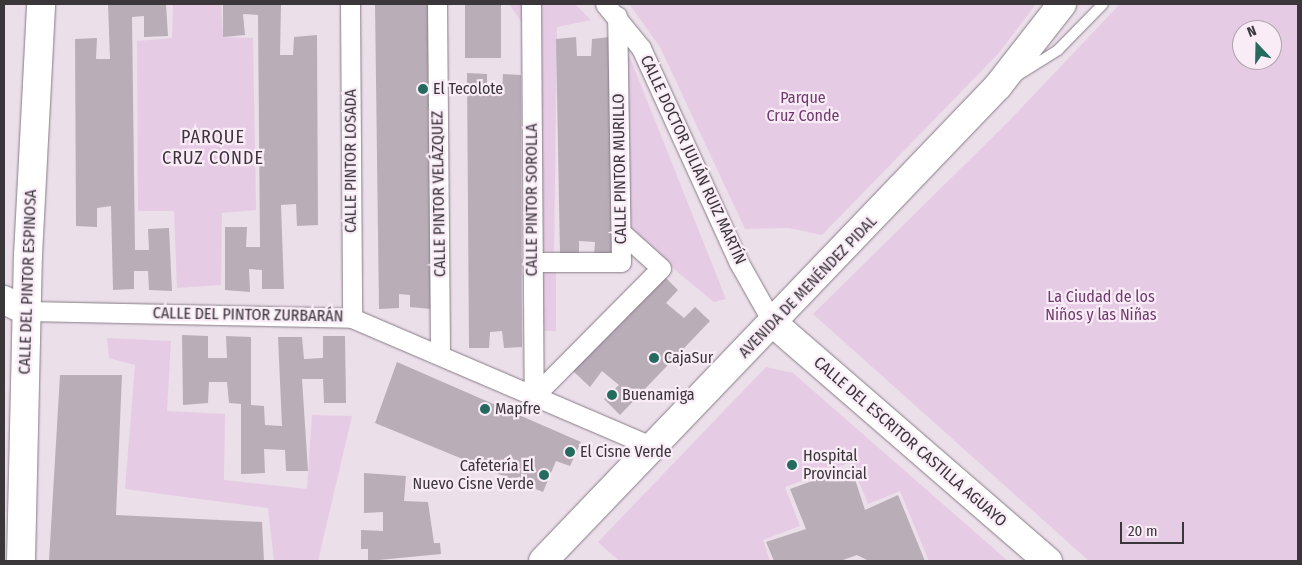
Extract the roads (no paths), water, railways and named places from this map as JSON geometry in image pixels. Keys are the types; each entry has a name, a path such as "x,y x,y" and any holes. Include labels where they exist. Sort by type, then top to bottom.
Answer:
{"street":[{"name":"CALLE DEL PINTOR ESPINOSA","path":"21,561 15,305 41,4"},
{"name":"CALLE PINTOR LOSADA","path":"350,4 352,318"},
{"name":"CALLE PINTOR VELÁZQUEZ","path":"437,4 440,355"},
{"name":"CALLE PINTOR SOROLLA","path":"531,4 534,396"},
{"name":"AVENIDA DE MENÉNDEZ PIDAL","path":"543,561 998,86 1062,4"},
{"name":"CALLE PINTOR MURILLO","path":"532,262 621,262 622,233 611,10"},
{"name":"CALLE DOCTOR JULIÁN RUIZ MARTÍN","path":"611,10 641,48 734,252 773,323"},
{"path":"534,396 661,268 622,233"},
{"name":"CALLE DEL PINTOR ZURBARÁN","path":"15,305 352,318 653,447"},
{"name":"CALLE DEL ESCRITOR CASTILLA AGUAYO","path":"773,323 1048,561"}],"lane":[{"path":"998,86 1058,50 1102,4"}],"place":[{"name":"El Tecolote","path":"423,89"},
{"name":"CajaSur","path":"654,358"},
{"name":"Buenamiga","path":"612,395"},
{"name":"Mapfre","path":"485,409"},
{"name":"El Cisne Verde","path":"570,452"},
{"name":"Hospital Provincial","path":"792,465"},
{"name":"Cafetería El Nuevo Cisne Verde","path":"544,475"}],"district":[{"name":"PARQUE CRUZ CONDE","path":"213,148"}],"park label":[{"name":"Parque Cruz Conde","path":"803,107"},
{"name":"La Ciudad de los Niños y las Niñas","path":"1101,306"}]}
